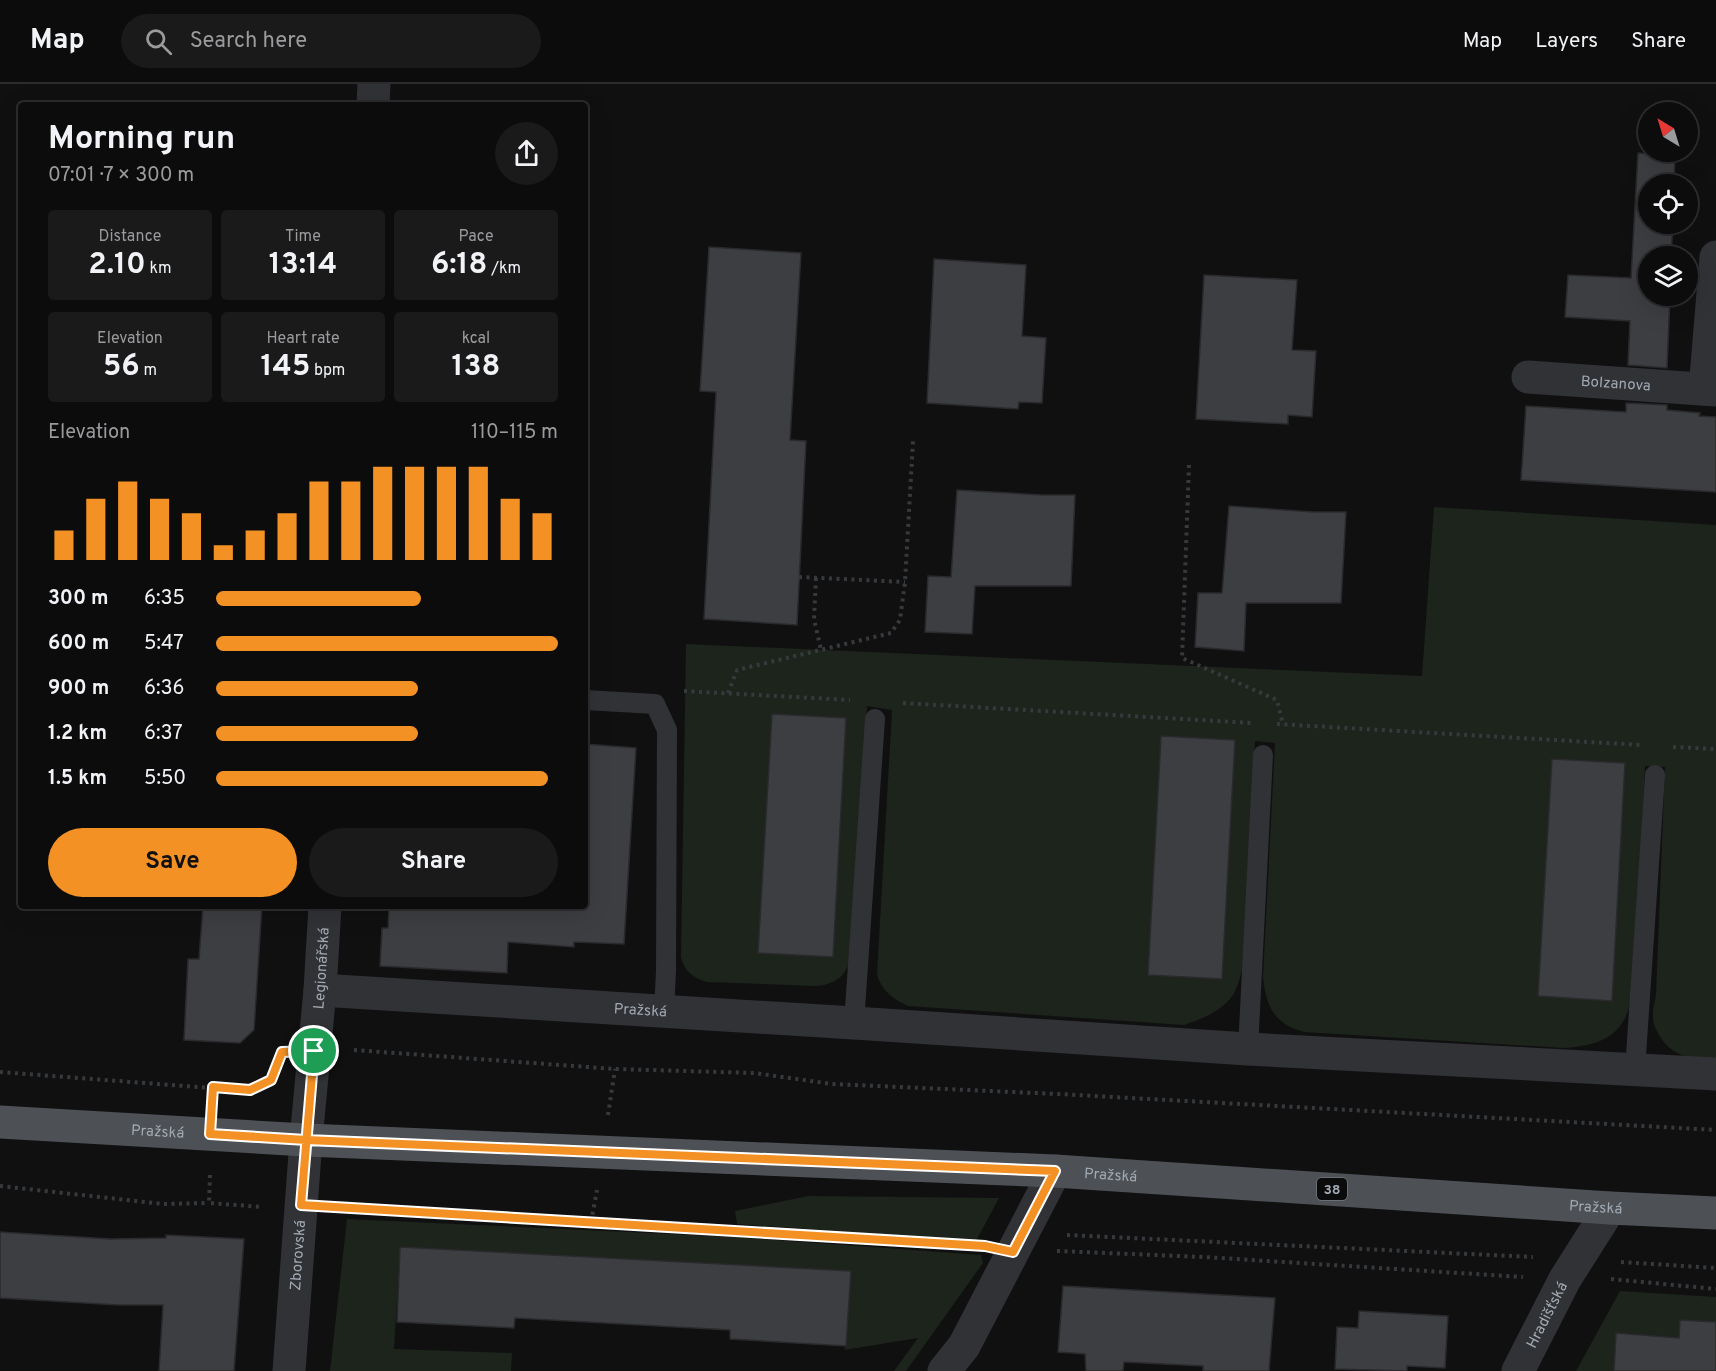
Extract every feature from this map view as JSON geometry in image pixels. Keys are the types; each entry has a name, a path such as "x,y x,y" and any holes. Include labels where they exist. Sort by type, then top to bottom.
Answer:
{"main road":[{"name":"Pražská","path":"0,1122 306,1140 1055,1171 1716,1213"}],"street":[{"path":"373,102 374,84"},
{"name":"Bolzanova","path":"1528,377 1710,390 1716,257"},
{"name":"Legionářská","path":"306,1140 325,909"},
{"name":"Pražská","path":"320,990 1248,1049 1716,1074"},
{"name":"Zborovská","path":"289,1371 306,1140"},
{"path":"944,1371 964,1346 1055,1171"},
{"name":"Hradišťská","path":"1518,1371 1571,1269 1610,1208"}],"lane":[{"path":"588,700 654,704 667,730 664,1012"},
{"path":"854,1023 875,718"},
{"path":"1248,1049 1263,755"},
{"path":"1635,1070 1655,775"}],"path":[{"path":"728,693 737,670 891,633 900,620 905,582 913,441"},
{"path":"1189,465 1182,658 1277,700 1283,724"},
{"path":"799,577 905,582"},
{"path":"816,578 814,619 820,650"},
{"path":"674,690 854,700"},
{"path":"901,703 1254,723"},
{"path":"1274,724 1643,745"},
{"path":"1665,746 1716,749"},
{"path":"0,1072 250,1090 271,1080 282,1052 350,1049 615,1069 754,1073 832,1084 1716,1130"},
{"path":"209,1203 213,1087"},
{"path":"0,1186 163,1204 209,1203 263,1207 301,1205 985,1246 1018,1242 1571,1269 1716,1268"},
{"path":"1018,1242 1061,1251 1505,1275 1540,1279 1571,1269 1616,1279 1716,1289"}],"shaded area":[{"path":"1434,507 1716,525 1716,1058 1683,1056 1677,1053 1664,1043 1654,1022 1665,767 1645,766 1634,982 1628,1012 1615,1032 1594,1043 1580,1046 1564,1048 1304,1032 1294,1029 1279,1019 1269,1005 1263,977 1275,743 1255,741 1243,967 1235,992 1223,1006 1205,1017 1184,1025 908,1006 889,994 877,975 892,710 867,706 852,953 844,973 830,983 816,986 707,982 693,976 684,966 681,957 686,644 1422,676"},
{"path":"808,1196 999,1198 976,1241 737,1224 735,1211"},
{"path":"347,1219 736,1237 981,1255 983,1263 906,1371 894,1371 918,1338 844,1350 850,1271 400,1248 394,1349 512,1353 511,1371 330,1371"},
{"path":"1620,1291 1716,1297 1716,1322 1679,1338 1616,1333 1614,1371 1576,1371"}],"building":[{"path":"1638,153 1638,162 1675,162 1674,174 1638,174 1638,234 1672,234 1672,246 1638,246 1638,306 1670,306 1667,368 1628,365 1630,321 1565,317 1568,275 1631,278"},
{"path":"709,247 801,253 790,440 806,441 797,625 704,619 716,392 700,391"},
{"path":"934,259 1026,265 1022,336 1046,338 1042,403 1019,402 1018,409 927,403"},
{"path":"1204,275 1297,280 1292,350 1316,351 1312,417 1288,415 1288,424 1196,419"},
{"path":"1626,403 1667,405 1667,410 1716,417 1716,492 1521,480 1526,406 1626,412"},
{"path":"957,490 1075,495 1071,586 975,586 972,634 925,632 928,576 951,577"},
{"path":"1229,506 1346,512 1341,603 1246,603 1244,651 1195,647 1198,593 1222,593"},
{"path":"772,714 846,718 833,957 758,953"},
{"path":"1161,736 1235,740 1222,979 1148,975"},
{"path":"588,744 636,748 624,944 574,942 574,947 508,942 507,973 380,966 382,928 388,928 389,909 588,909"},
{"path":"1552,759 1625,763 1612,1001 1538,996"},
{"path":"203,909 262,909 254,1030 240,1043 184,1040 188,959 199,959"},
{"path":"0,1232 111,1239 166,1238 166,1235 244,1239 234,1371 159,1371 163,1305 118,1305 0,1298"},
{"path":"400,1247 851,1271 846,1346 730,1339 730,1330 515,1318 514,1328 397,1322"},
{"path":"1063,1286 1275,1298 1269,1371 1203,1371 1203,1366 1124,1362 1123,1371 1086,1371 1085,1354 1058,1352"},
{"path":"1359,1311 1448,1316 1445,1368 1407,1366 1407,1371 1335,1369 1337,1327 1358,1328"},
{"path":"1680,1320 1716,1322 1716,1371 1614,1371 1616,1333 1679,1338"}],"route":[{"path":"314,1051 282,1052 271,1080 250,1090 213,1087 210,1134 306,1140 1055,1171 1013,1252 985,1246 301,1205 306,1140 314,1051"}]}
